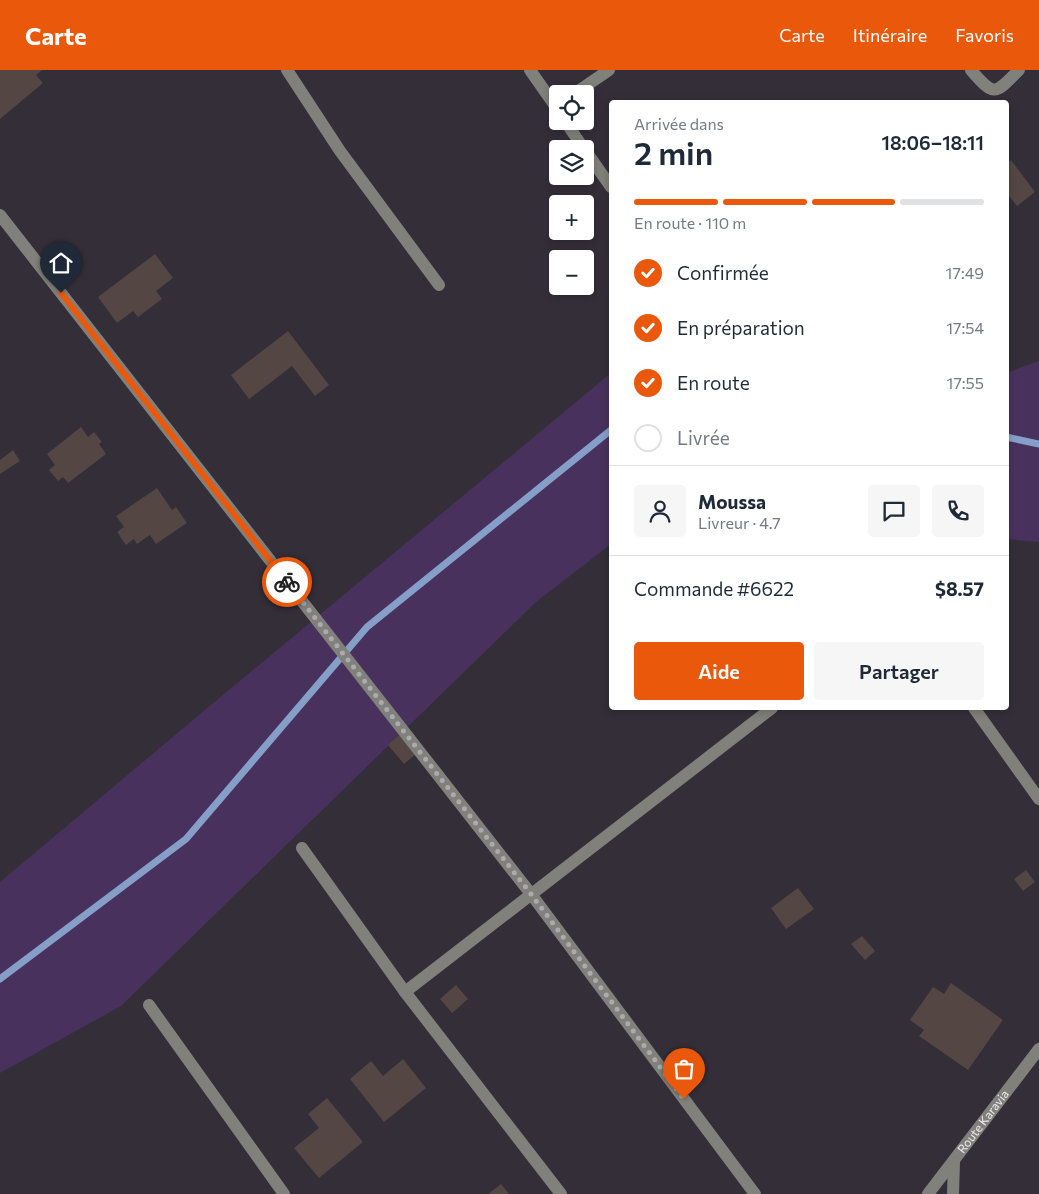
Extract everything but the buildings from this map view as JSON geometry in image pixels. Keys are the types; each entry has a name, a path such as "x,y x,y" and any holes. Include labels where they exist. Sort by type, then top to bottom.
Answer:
{"street":[{"path":"288,70 340,152 439,285"},
{"path":"530,70 549,96"},
{"path":"587,85 609,70"},
{"path":"971,70 984,86 995,90 1003,86 1019,70"},
{"path":"594,162 609,184"},
{"path":"0,215 531,894 755,1194"},
{"path":"405,992 769,710"},
{"path":"975,710 1039,799"},
{"path":"302,848 405,992 561,1194"},
{"path":"149,1005 284,1194"},
{"name":"Route Karavia","path":"928,1194 1039,1049"},
{"path":"953,1194 954,1162"}],"shaded area":[{"path":"1039,361 1039,542 1009,539 1009,372"},
{"path":"609,375 609,546 536,602 121,1006 0,1073 0,882"}],"waterway":[{"path":"0,979 186,839 367,627 609,432"},
{"path":"1009,438 1039,444"}],"way so far":[{"path":"287,582 531,894 684,1099"}],"route":[{"path":"61,293 287,582"}]}
